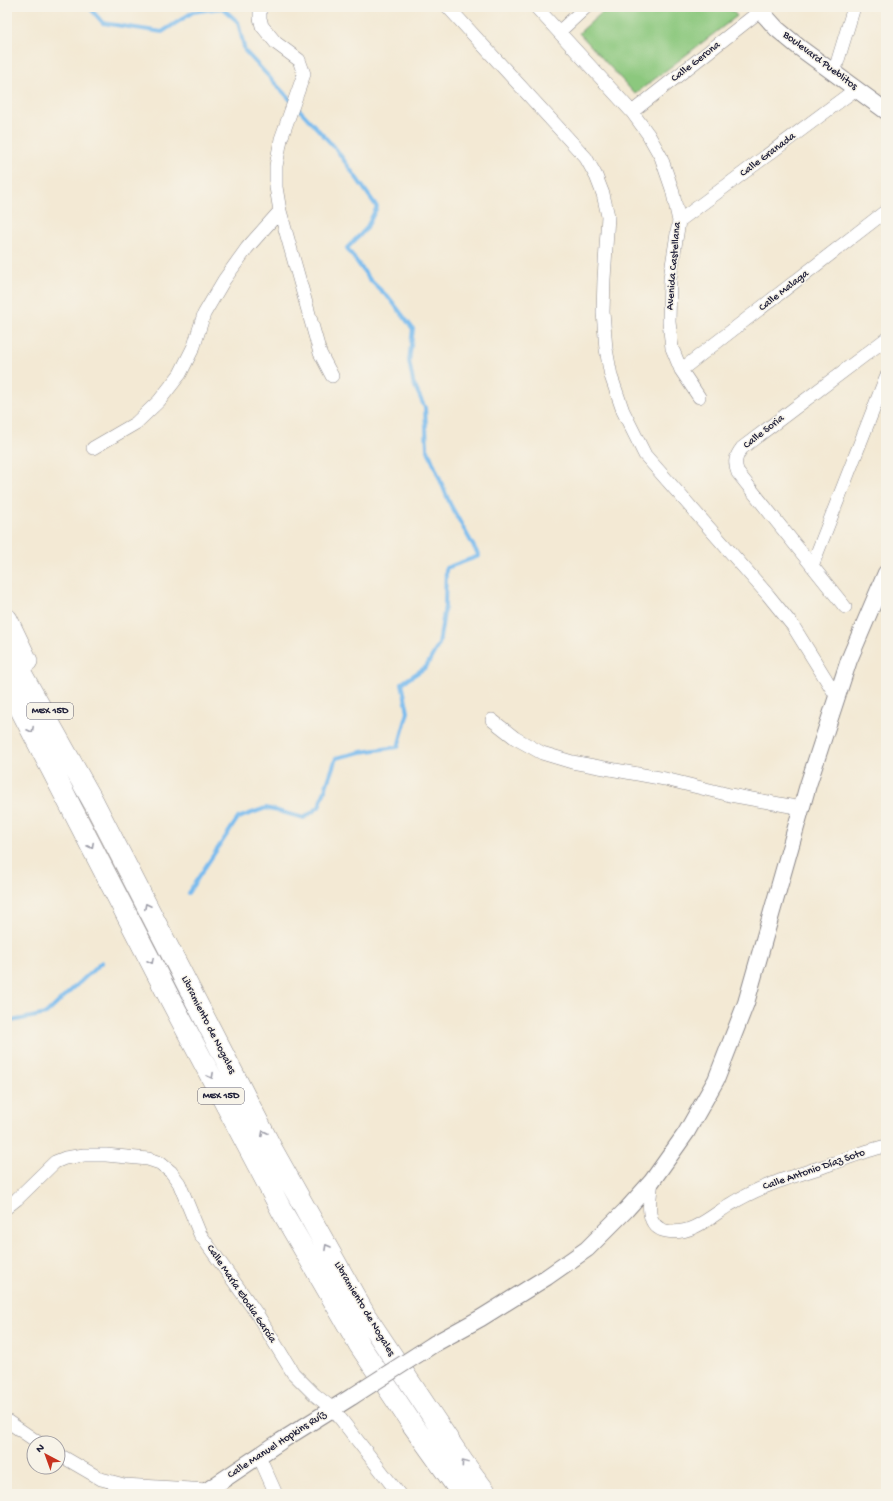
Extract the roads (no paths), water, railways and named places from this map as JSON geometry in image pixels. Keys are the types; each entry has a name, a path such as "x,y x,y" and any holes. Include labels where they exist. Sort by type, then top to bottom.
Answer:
{"highway":[{"name":"MEX 15D","path":"7,619 94,802"},
{"name":"MEX 15D","path":"7,634 94,802"},
{"name":"Libramiento de Nogales","path":"7,648 94,802 273,1151 365,1316 462,1462 488,1494"},
{"name":"Libramiento de Nogales","path":"7,683 283,1213 360,1346 412,1424 462,1494"}],"street":[{"path":"260,7 262,26 276,43 299,60 304,74 281,139 276,166 276,187 280,211 320,352 332,376"},
{"path":"448,7 586,158 596,176 603,194 608,216 603,312 606,349 611,376 623,411 645,455 768,595 792,626 837,698"},
{"name":"Avenida Castellana","path":"536,7 632,112 648,134 661,157 672,189 679,221 670,278 669,322 672,348 681,370 699,397"},
{"path":"559,32 586,7"},
{"path":"834,73 854,7"},
{"name":"Boulevard Pueblitos","path":"759,9 777,29 800,48 886,111"},
{"name":"Calle Gerona","path":"632,112 759,9"},
{"name":"Calle Granada","path":"679,221 856,89"},
{"path":"93,448 136,423 159,401 180,374 194,346 204,314 224,280 246,248 280,211"},
{"name":"Calle Malaga","path":"681,370 886,211"},
{"name":"Calle Soria","path":"845,607 738,473 735,465 736,456 742,448 886,340"},
{"path":"812,566 886,377"},
{"name":"Calle Manuel Hopkins Ruíz","path":"205,1492 434,1344 481,1318 547,1277 587,1249 626,1210 652,1181 686,1133 716,1080 746,1003 801,808 849,660 886,574"},
{"path":"492,720 515,738 542,753 572,762 665,779 730,795 801,808"},
{"name":"Calle Antonio Díaz Soto","path":"652,1181 648,1210 651,1219 657,1226 666,1231 688,1230 732,1203 767,1186 886,1146"},
{"name":"Calle María Elodia García","path":"7,1207 55,1162 65,1158 106,1154 148,1159 160,1163 171,1172 179,1183 200,1234 257,1314 293,1373 315,1395 334,1409 399,1494"},
{"path":"7,1421 27,1435"},
{"path":"259,1456 276,1494"},
{"path":"66,1459 101,1479 124,1485 205,1492"}],"waterway":[{"path":"89,7 103,23 162,32 193,12 222,8 238,22 245,51 336,149 377,207 366,229 347,248 370,280 391,300 413,329 409,361 413,382 425,408 427,448 450,504 479,556 446,568 445,606 439,644 426,667 402,683 408,712 398,747 361,752 336,758 319,807 304,818 266,808 238,818 188,893"},
{"path":"7,1025 12,1021 46,1014 102,962"}]}
